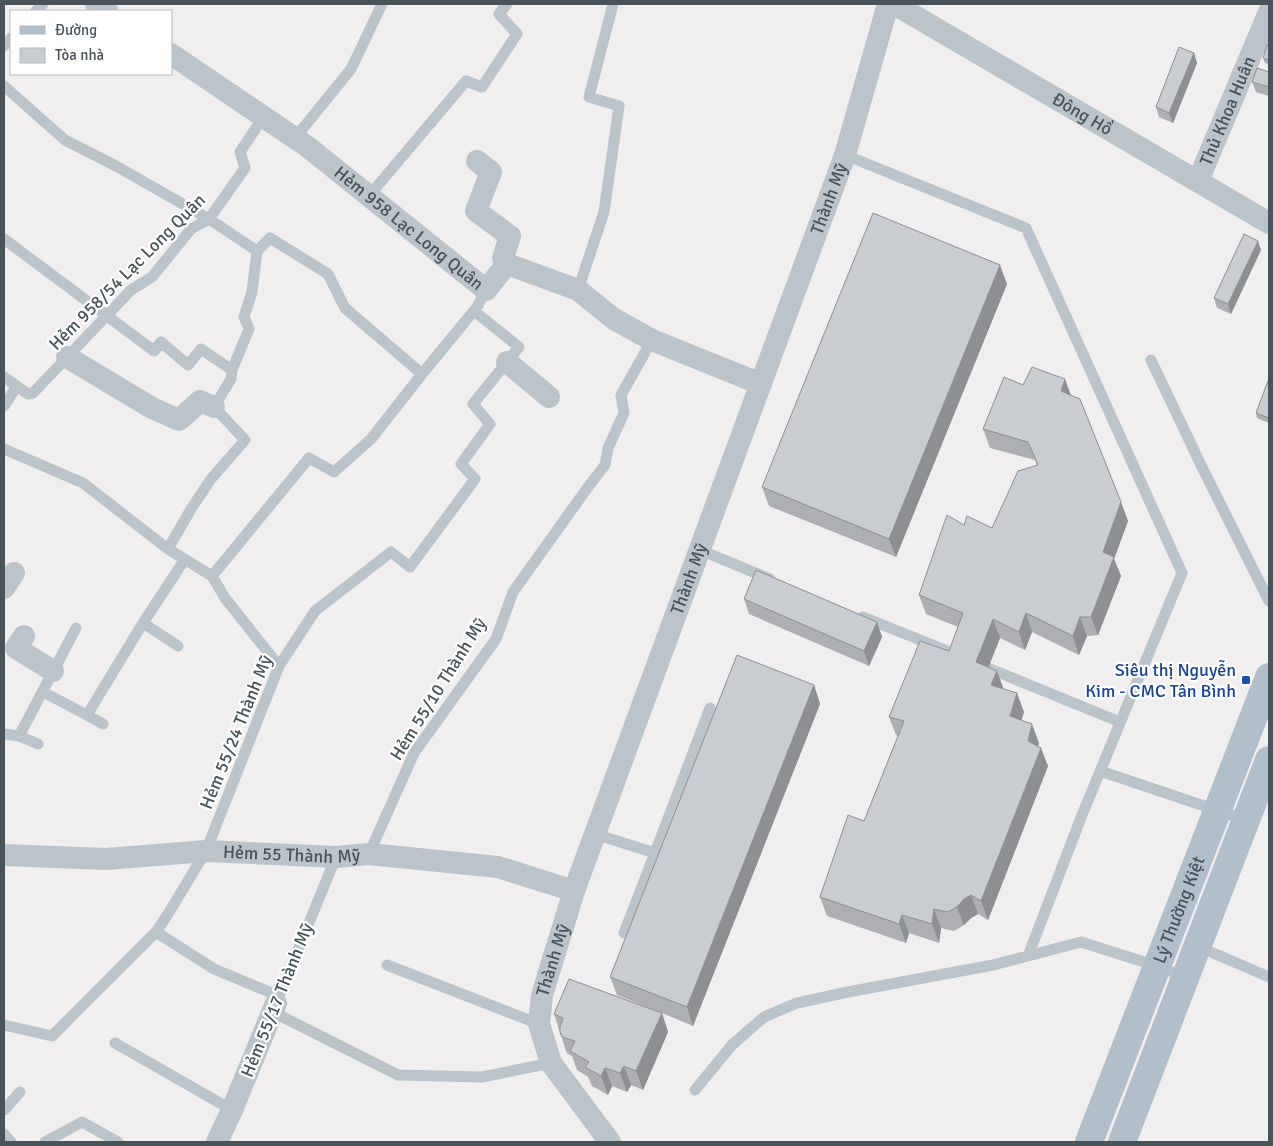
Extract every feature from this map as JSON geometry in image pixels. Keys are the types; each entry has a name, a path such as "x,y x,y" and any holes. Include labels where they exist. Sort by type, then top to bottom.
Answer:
{"main road":[{"name":"Lý Thường Kiệt","path":"1089,1142 1269,677"},
{"name":"Lý Thường Kiệt","path":"1122,1142 1269,760"}],"street":[{"name":"Thành Mỹ","path":"610,1142 551,1063 540,1024 542,995 574,891 845,155 888,4"},
{"name":"Đông Hồ","path":"894,4 1269,223"},
{"name":"Thủ Khoa Huân","path":"1198,181 1269,12"},
{"name":"Hẻm 958 Lạc Long Quân","path":"172,55 295,138 486,290 507,264 578,290 614,319 652,340 760,384"},
{"path":"477,161 491,172 476,211 510,236 503,258 507,264"},
{"path":"67,357 152,408 179,420 200,401 214,407"},
{"path":"507,362 549,398"},
{"path":"24,636 16,648 53,671"},
{"name":"Hẻm 55 Thành Mỹ","path":"4,855 106,859 206,851 336,857 369,854 498,867 574,891"},
{"name":"Hẻm 55/17 Thành Mỹ","path":"217,1142 276,1004"}],"lane":[{"path":"295,138 350,69 382,4"},
{"path":"369,196 466,81 482,87 517,34 499,14 507,4"},
{"path":"578,290 604,212 619,106 589,98 613,4"},
{"path":"4,86 64,140 116,166 209,219 256,251"},
{"name":"Hẻm 958/54 Lạc Long Quân","path":"4,377 28,394 33,394 132,290 152,277 191,228 209,219 245,168 240,152 264,116"},
{"path":"845,155 1026,228 1182,572 1120,722 1028,956"},
{"path":"168,549 191,508 211,479 245,440 214,407 231,379 232,370 249,329 244,317 252,292 256,251 270,238 328,274 345,308 422,374"},
{"path":"4,239 154,352 161,342 188,364 201,349 232,370"},
{"path":"212,576 309,458 334,472 372,439 474,311 486,290"},
{"name":"Hẻm 55/24 Thành Mỹ","path":"4,1025 52,1036 156,932 206,851 279,666 314,611 391,552 410,567 475,479 461,464 490,424 473,404 519,347 474,311"},
{"name":"Hẻm 55/10 Thành Mỹ","path":"369,854 414,753 496,639 513,592 605,465 608,448 624,413 621,395 652,340"},
{"path":"1152,360 1200,463 1269,600"},
{"path":"4,406 16,386"},
{"path":"4,449 83,483 168,549 212,576 225,598 279,666"},
{"path":"700,550 779,582"},
{"path":"88,715 143,623 185,559"},
{"path":"852,612 961,657"},
{"path":"143,623 178,646"},
{"path":"19,736 76,628"},
{"path":"988,668 1120,722"},
{"path":"43,692 103,724"},
{"path":"624,933 710,708"},
{"path":"4,734 19,736 38,744"},
{"path":"1100,772 1246,820"},
{"path":"595,834 655,853"},
{"name":"Hẻm 55/17 Thành Mỹ","path":"276,1004 336,857"},
{"path":"156,932 398,1075 482,1077 551,1063"},
{"path":"696,1090 732,1045 764,1018 797,1003 993,965 1081,942 1185,977"},
{"path":"1197,946 1269,978"},
{"path":"387,965 540,1024"},
{"path":"115,1043 232,1110"},
{"path":"4,1110 20,1092"},
{"path":"45,1142 82,1122 118,1142"},
{"path":"4,1134 11,1142"}],"building":[{"path":"1267,45 1269,45 1269,60 1263,58"},
{"path":"1179,47 1194,53 1169,113 1156,107"},
{"path":"1257,68 1269,72 1269,87 1252,82"},
{"path":"873,213 1000,265 889,539 762,487"},
{"path":"1244,234 1258,241 1228,304 1214,298"},
{"path":"1032,367 1065,379 1061,391 1080,399 1121,502 1103,552 1114,557 1091,617 1080,617 1073,636 1026,613 1019,632 993,619 976,662 997,671 991,685 1017,693 1010,716 1032,724 1028,741 1041,748 981,901 971,895 964,899 957,907 947,912 934,909 932,924 902,915 899,924 820,897 848,815 864,821 904,721 889,717 920,641 949,651 963,613 919,595 947,515 964,525 967,516 992,528 1018,471 1038,465 1028,442 983,429 1004,377 1023,385"},
{"path":"1269,378 1269,418 1256,413"},
{"path":"756,570 877,622 864,651 744,599"},
{"path":"737,655 814,685 687,1007 610,977"},
{"path":"569,979 662,1013 636,1071 624,1066 620,1073 605,1068 601,1076 585,1067 589,1062 570,1051 575,1041 561,1035 560,1027 563,1018 554,1014"}],"place":[{"name":"Siêu thị Nguyễn Kim - CMC Tân Bình","path":"1246,680"}]}
